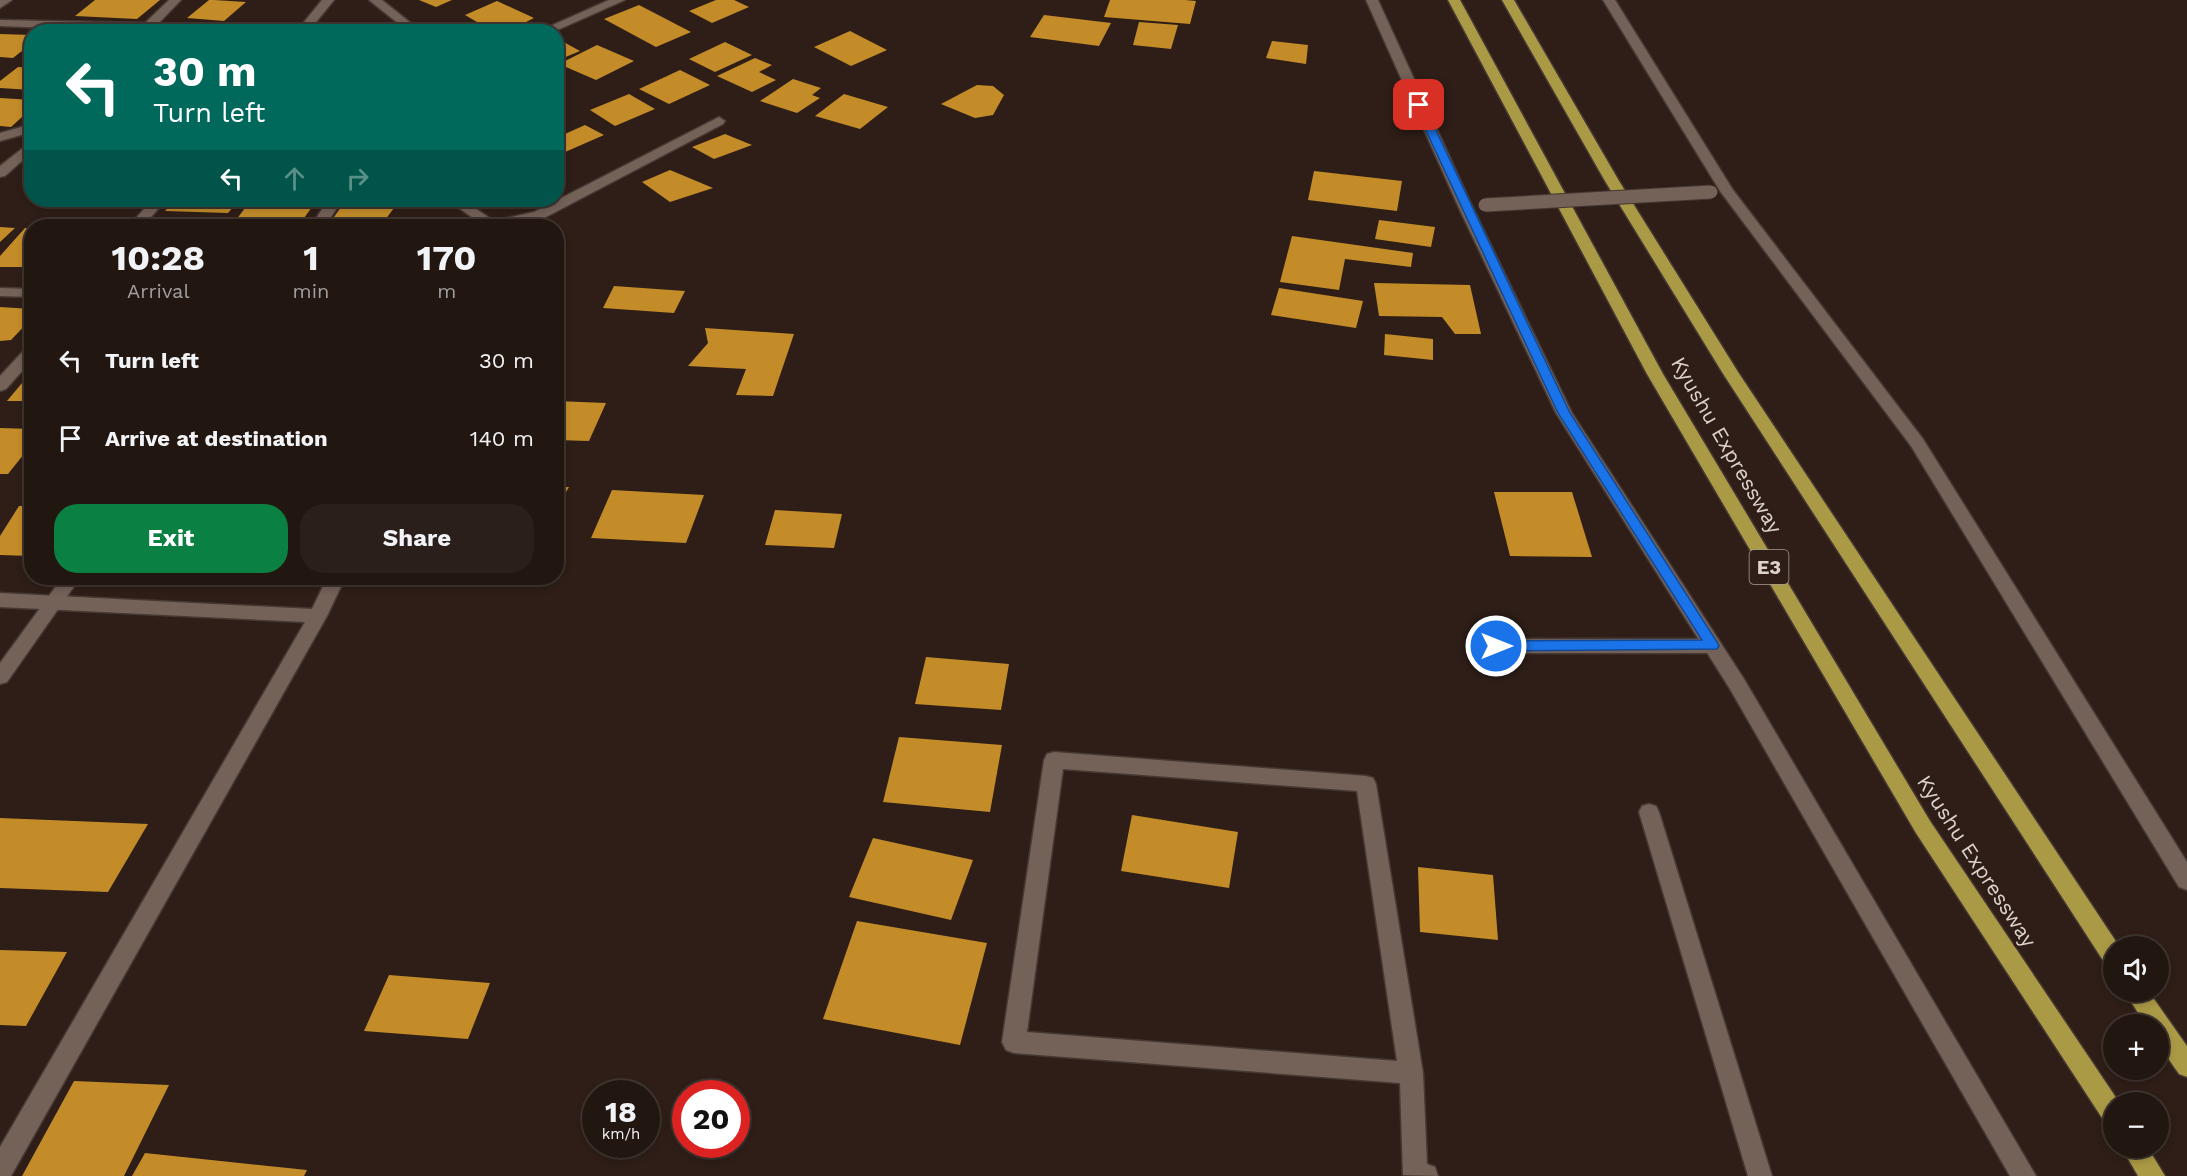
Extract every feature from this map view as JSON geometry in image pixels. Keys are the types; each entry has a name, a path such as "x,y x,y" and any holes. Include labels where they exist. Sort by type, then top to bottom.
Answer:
{"highway":[{"name":"Kyushu Expressway","path":"1454,0 1655,374 1923,827 2103,1099"},
{"name":"Kyushu Expressway","path":"1508,0 1612,181 1730,372 2103,941"},
{"path":"2143,1002 2187,1066"},
{"path":"2141,1158 2153,1176"}],"street":[{"path":"0,5 6,0"},
{"path":"150,24 175,0"},
{"path":"308,24 328,0"},
{"path":"375,0 406,24"},
{"path":"561,24 619,0"},
{"path":"1372,0 1475,205 1564,413 1737,684 2024,1176"},
{"path":"1609,0 1726,191 1917,443 2187,881"},
{"path":"0,23 24,24"},
{"path":"564,203 719,121"},
{"path":"0,137 24,130"},
{"path":"0,173 24,151"},
{"path":"1475,205 1726,191"},
{"path":"142,219 153,207"},
{"path":"465,207 482,219"},
{"path":"525,219 539,216 556,207"},
{"path":"0,292 24,293"},
{"path":"0,386 24,359"},
{"path":"0,677 66,585"},
{"path":"0,1171 318,616 333,585"},
{"path":"0,600 318,616"},
{"path":"1496,646 1712,646"},
{"path":"1411,1073 1014,1042 1054,760 1366,783 1411,1073 1415,1175 1426,1176"},
{"path":"1649,812 1760,1176"}],"building":[{"path":"95,0 160,0 137,19 75,16"},
{"path":"209,0 246,2 224,21 187,18"},
{"path":"419,0 452,0 436,7"},
{"path":"716,0 734,0 749,7 712,23 689,11"},
{"path":"1110,0 1196,1 1190,24 1104,17"},
{"path":"497,1 534,18 522,24 480,24 465,15"},
{"path":"639,5 691,32 656,47 604,19"},
{"path":"1044,15 1111,23 1099,46 1030,37"},
{"path":"1139,22 1178,25 1171,49 1133,45"},
{"path":"850,31 887,50 851,66 814,47"},
{"path":"0,34 24,35 24,49 13,58 0,57"},
{"path":"1272,41 1308,45 1306,64 1266,58"},
{"path":"564,42 580,51 564,58"},
{"path":"725,42 752,55 715,72 689,59"},
{"path":"597,45 634,61 596,80 564,66 564,62"},
{"path":"755,58 772,65 759,72 776,80 752,92 717,76"},
{"path":"18,67 24,67 24,90 0,88 0,81"},
{"path":"680,70 710,85 669,104 639,89"},
{"path":"793,79 821,88 812,95 820,98 797,113 760,101"},
{"path":"977,85 993,86 1004,95 993,115 975,118 941,104"},
{"path":"629,94 655,109 615,126 590,110"},
{"path":"844,94 888,107 860,129 815,116"},
{"path":"0,98 24,100 24,115 11,127 0,126"},
{"path":"585,125 604,135 564,152 564,134"},
{"path":"725,134 752,145 714,159 692,147"},
{"path":"670,170 713,188 670,202 642,182"},
{"path":"1314,171 1402,181 1397,211 1308,200"},
{"path":"169,207 233,207 228,213 165,211"},
{"path":"246,207 312,207 303,219 237,219"},
{"path":"341,207 395,207 386,219 334,217"},
{"path":"1379,220 1435,227 1431,247 1375,239"},
{"path":"0,227 15,228 0,242"},
{"path":"24,229 24,267 0,267 0,256"},
{"path":"1292,236 1413,253 1411,267 1345,259 1339,290 1280,282"},
{"path":"1374,283 1470,285 1481,334 1455,334 1442,317 1379,316"},
{"path":"614,286 685,291 674,313 603,308"},
{"path":"1279,288 1363,301 1356,328 1271,315"},
{"path":"0,307 24,308 24,326 11,340 0,341"},
{"path":"705,328 794,334 773,396 736,395 746,369 688,366 708,343"},
{"path":"1385,334 1433,339 1433,360 1384,355"},
{"path":"24,381 24,401 7,401"},
{"path":"564,401 606,403 589,441 564,440"},
{"path":"0,428 24,429 24,454 8,474 0,474"},
{"path":"612,490 704,495 686,543 591,538"},
{"path":"1494,492 1572,492 1592,557 1510,556"},
{"path":"19,506 24,506 24,556 0,555 0,536"},
{"path":"775,510 842,514 834,548 765,545"},
{"path":"926,657 1009,664 1001,710 915,704"},
{"path":"899,737 1002,745 990,812 883,802"},
{"path":"1132,815 1238,832 1229,888 1121,871"},
{"path":"0,818 148,824 108,892 0,888"},
{"path":"873,838 973,860 951,920 849,897"},
{"path":"1418,867 1493,875 1498,940 1420,932"},
{"path":"857,921 987,943 960,1045 823,1019"},
{"path":"0,950 67,952 26,1026 0,1025"},
{"path":"389,975 490,983 468,1039 364,1031"},
{"path":"74,1081 169,1085 124,1176 22,1176"},
{"path":"145,1153 307,1170 304,1176 132,1176"}],"route":[{"path":"1419,105 1564,413 1712,646 1496,646"}]}
